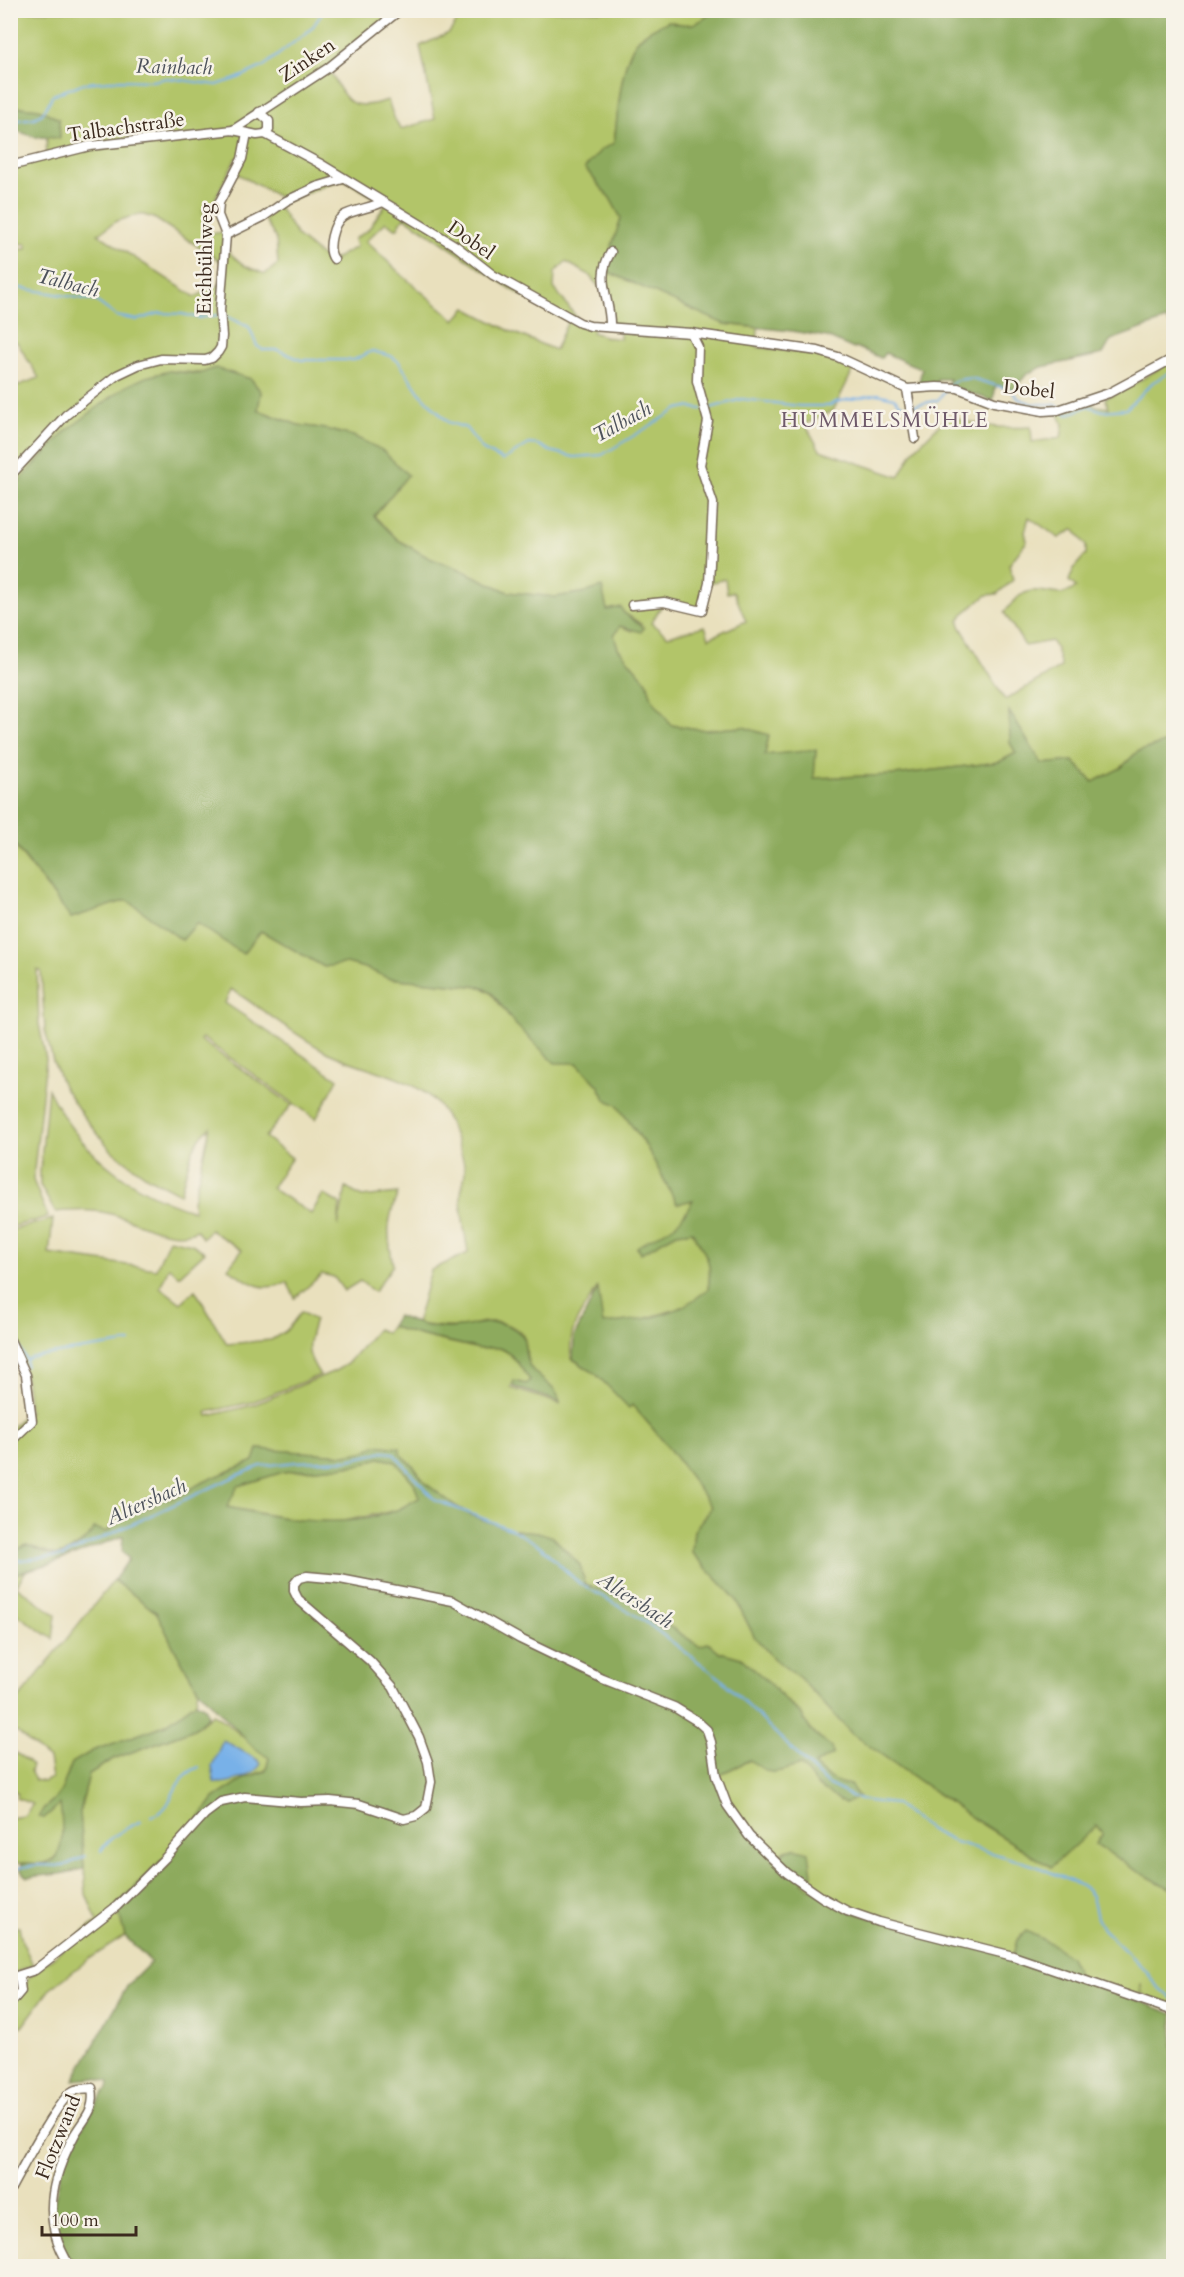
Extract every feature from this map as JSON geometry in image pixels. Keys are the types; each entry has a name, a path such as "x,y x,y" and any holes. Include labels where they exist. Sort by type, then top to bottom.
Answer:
{"street":[{"name":"Zinken","path":"233,130 328,68 400,10"},
{"path":"259,112 269,121 270,130 265,134"},
{"name":"Talbachstraße","path":"10,166 90,146 233,130 247,133"},
{"name":"Dobel","path":"247,133 265,134 320,163 456,246 493,275 570,318 590,326 691,333 818,351 838,357 907,389 958,388 993,402 1043,411 1060,409 1122,388 1173,358"},
{"name":"Eichbühlweg","path":"10,476 66,415 117,375 138,365 161,359 205,360 212,358 221,347 220,314 226,235 218,215 219,203 242,159 247,133"},
{"path":"226,235 263,217 293,198 316,187 343,179"},
{"path":"334,259 329,248 339,220 350,212 383,202"},
{"path":"610,326 610,313 604,295 603,282 604,270 611,252"},
{"path":"632,605 664,602 702,611 709,582 713,525 712,503 700,465 708,421 697,381 698,347 691,333"},
{"path":"698,347 703,340 710,337"},
{"path":"907,389 915,438"},
{"path":"10,1340 26,1375 32,1421 10,1442"},
{"path":"10,2004 21,1991 15,1977 35,1970 117,1906 205,1814 221,1802 245,1797 301,1802 330,1801 359,1804 404,1819 416,1816 426,1808 431,1782 429,1762 410,1718 393,1687 370,1661 298,1599 294,1591 294,1584 299,1578 307,1576 453,1601 519,1639 603,1679 674,1707 697,1721 706,1730 711,1742 716,1776 727,1805 749,1836 787,1873 823,1898 847,1911 879,1922 1012,1956 1173,2011"},
{"name":"Flotzwand","path":"10,2190 67,2097 78,2089 92,2088 93,2104 64,2157 51,2207 52,2230 69,2266"}],"green space":[{"path":"714,10 1173,11 1173,328 1166,320 1111,340 1103,354 1042,367 1027,374 1013,390 996,385 993,401 947,385 950,379 937,379 937,385 918,386 922,369 885,353 881,358 827,337 724,324 604,270 621,218 610,198 585,168 601,150 614,143 621,89 632,49 648,31 669,21 693,24"},
{"path":"11,11 400,11 328,68 350,101 364,105 388,100 394,118 401,129 435,119 420,46 449,33 464,11 714,11 693,24 669,21 648,31 632,49 621,89 614,143 601,150 585,168 610,198 621,218 611,252 724,324 758,328 757,347 821,355 854,368 833,411 805,424 820,450 899,477 914,450 948,416 989,426 1031,427 1032,442 1061,438 1063,424 1058,412 1090,402 1096,406 1109,408 1105,398 1124,390 1173,360 1173,740 1137,752 1121,768 1093,782 1073,761 1042,764 1009,712 1016,753 999,762 895,775 813,778 816,751 764,755 769,736 743,727 705,730 671,725 652,699 647,682 618,648 614,635 620,626 632,631 641,624 623,612 607,610 587,592 555,597 508,592 457,568 429,558 398,540 374,516 407,475 353,436 298,425 258,410 261,392 251,379 233,375 169,371 66,431 11,490 11,388 39,378 17,342 11,343 11,249 27,249 27,244 11,243 11,166 46,157 47,137 60,138 59,119 39,109 11,106","holes":["236,158 242,160 236,173 286,201 343,179 386,204 368,230 354,239 356,247 329,262 298,237 278,206 263,217 276,239 278,264 265,274 245,266 226,250 225,232 205,234 203,209 213,208 216,197","140,214 154,218 224,263 223,283 195,297 98,234 117,221","404,217 525,298 568,321 555,350 510,331 466,308 455,320 366,241 386,222 397,229","566,262 588,274 607,296 613,328 620,329 620,339 592,332 594,326 580,322 554,288 555,272","1029,517 1059,538 1074,529 1086,545 1086,554 1074,568 1069,581 1076,587 1069,592 1062,594 1029,592 1021,595 1004,612 1025,646 1051,641 1056,648 1061,667 1005,700 959,621 963,614 987,595 997,594 1013,580 1009,565 1027,541 1025,532","725,579 727,593 734,592 746,621 709,638 705,626 668,636 651,623 664,602 702,611 709,583"]},
{"path":"11,106 39,109 59,119 60,138 35,137 11,129"},
{"path":"215,368 251,379 261,392 258,410 298,425 353,436 382,450 408,475 374,516 398,540 429,558 457,568 508,592 555,597 602,587 607,610 621,607 623,612 644,628 641,632 620,626 614,635 618,648 647,682 652,699 671,725 705,730 743,727 769,735 765,755 816,750 814,778 895,775 999,762 1016,753 1010,743 1009,711 1042,764 1073,761 1093,782 1121,768 1137,752 1173,740 1173,1890 1132,1868 1096,1844 1103,1833 1096,1826 1051,1867 974,1819 852,1734 800,1678 774,1659 754,1636 735,1598 692,1553 694,1531 711,1507 674,1454 632,1405 629,1408 596,1374 573,1359 574,1337 598,1288 603,1324 645,1319 684,1306 708,1289 709,1264 705,1252 692,1231 677,1233 641,1253 637,1247 669,1229 681,1219 693,1200 677,1204 645,1144 617,1105 605,1099 599,1086 577,1063 555,1063 515,1024 492,993 482,987 388,978 347,963 324,967 261,931 243,954 197,923 182,940 127,900 71,918 11,840 11,490 66,431 125,387 146,377 169,371 199,374"},
{"path":"10,840 71,918 127,900 182,940 197,923 225,942 261,931 324,967 347,963 388,978 482,987 491,993 515,1024 577,1063 599,1086 605,1099 617,1105 645,1144 677,1204 693,1199 685,1216 677,1225 637,1248 641,1252 677,1233 692,1231 705,1252 709,1264 708,1289 687,1306 644,1319 602,1325 597,1288 577,1321 571,1347 571,1358 596,1374 629,1407 631,1404 642,1416 674,1454 712,1508 694,1531 692,1553 735,1598 754,1636 774,1659 800,1678 852,1734 974,1819 1051,1867 1096,1825 1103,1833 1096,1844 1132,1868 1173,1890 1173,2008 1142,1994 1141,1983 1140,1998 1080,1978 1017,1940 1013,1956 864,1917 801,1884 796,1848 785,1850 774,1861 727,1805 716,1776 750,1760 769,1772 800,1765 818,1786 845,1803 850,1785 839,1783 813,1765 832,1754 831,1747 811,1731 801,1714 741,1658 720,1652 708,1643 699,1646 632,1602 585,1584 580,1565 538,1532 513,1530 473,1516 457,1507 425,1483 400,1453 363,1452 345,1455 258,1449 254,1461 199,1484 180,1495 158,1500 151,1508 143,1508 129,1514 106,1532 90,1537 66,1553 57,1555 26,1545 11,1553 11,1429 25,1413 29,1412 25,1375 16,1353 11,1355 11,1230 53,1219 49,1254 156,1269 169,1239 192,1244 205,1252 179,1276 169,1267 160,1287 181,1303 195,1290 227,1344 271,1340 286,1331 301,1312 315,1320 308,1348 311,1360 320,1375 252,1402 207,1412 208,1416 253,1405 335,1371 347,1364 377,1329 386,1333 391,1326 478,1349 502,1349 514,1359 530,1380 526,1384 514,1382 511,1388 560,1404 552,1388 531,1368 524,1337 517,1329 502,1323 491,1322 466,1327 416,1324 431,1270 468,1253 461,1201 464,1165 454,1134 440,1107 427,1094 411,1084 323,1050 231,989 225,1003 338,1079 316,1119 202,1038 200,1040 292,1105 265,1137 292,1158 271,1188 311,1214 323,1194 340,1204 338,1226 346,1188 362,1197 398,1193 391,1212 389,1228 393,1265 374,1292 360,1281 344,1291 334,1277 322,1274 295,1298 287,1282 262,1287 249,1282 228,1268 242,1250 210,1230 202,1238 197,1230 177,1234 166,1232 100,1212 78,1210 55,1212 40,1185 48,1089 74,1131 108,1166 148,1192 194,1211 193,1201 210,1127 194,1148 180,1194 149,1178 112,1151 83,1116 63,1086 53,1061 45,1030 41,971 37,970 39,1024 46,1059 33,1180 48,1217 11,1227 10,960 14,957 10,951"},
{"path":"397,1316 435,1327 448,1328 496,1323 514,1329 523,1336 526,1358 532,1370 551,1386 560,1402 512,1386 514,1381 526,1384 530,1380 506,1351 495,1348 478,1349 401,1330 391,1326"},
{"path":"376,1445 400,1448 400,1453 425,1483 457,1507 473,1516 513,1530 538,1532 553,1537 580,1565 585,1584 632,1602 699,1646 708,1643 720,1652 741,1658 801,1714 811,1731 831,1747 833,1754 814,1765 839,1783 850,1785 859,1797 845,1803 835,1798 819,1787 800,1765 769,1772 750,1760 716,1776 727,1805 774,1861 790,1849 809,1852 812,1874 802,1883 847,1911 1013,1955 1017,1940 1026,1931 1052,1944 1070,1957 1080,1978 1173,2014 1173,2266 109,2266 103,2262 97,2266 70,2266 51,2217 64,2157 103,2093 108,2089 109,2082 97,2078 74,2080 128,1985 151,1962 125,1936 117,1906 185,1837 214,1798 245,1778 266,1771 269,1758 253,1747 198,1689 157,1613 114,1580 129,1559 122,1551 123,1536 56,1562 11,1575 10,1553 26,1545 54,1555 65,1553 83,1542 94,1528 106,1532 132,1513 151,1508 158,1500 180,1495 199,1484 254,1461 258,1449 345,1455 363,1452","holes":["379,1458 395,1461 414,1483 419,1498 399,1509 379,1516 357,1520 313,1521 227,1507 238,1486 283,1472 359,1465"]},
{"path":"379,1458 395,1461 414,1483 420,1498 398,1510 333,1523 297,1520 226,1507 238,1486 283,1472 359,1465"},
{"path":"26,1571 16,1586 56,1615 53,1639 11,1610 11,1575"},
{"path":"114,1580 157,1613 198,1689 196,1702 167,1723 106,1746 73,1763 64,1786 43,1809 44,1818 60,1804 62,1838 57,1854 52,1860 44,1863 11,1863 10,1818 24,1816 33,1804 16,1798 18,1794 11,1788 11,1756 14,1752 28,1761 32,1766 30,1771 35,1780 44,1782 52,1778 49,1759 17,1732 11,1732 11,1715 17,1706 15,1703"},
{"path":"196,1702 205,1707 208,1716 194,1729 113,1759 89,1774 80,1812 84,1869 28,1877 21,1871 22,1863 50,1862 60,1849 62,1830 60,1804 44,1818 39,1817 43,1809 61,1791 72,1763 92,1751 165,1725"},
{"path":"213,1714 269,1758 266,1770 245,1778 117,1905 125,1936 89,1959 49,1990 22,2027 11,2020 10,2007 24,1992 28,1978 97,1921 86,1894 80,1812 89,1774 113,1759 194,1729"},
{"path":"10,1927 19,1927 22,1941 33,1965 10,1975"}],"water":[{"path":"223,1740 261,1764 253,1772 239,1779 214,1782 212,1766"}],"waterway":[{"name":"Rainbach","path":"10,118 19,120 34,118 42,114 53,95 84,83 121,80 152,81 167,78 217,85 238,78 264,66 312,28 324,10"},
{"name":"Talbach","path":"10,286 96,301 116,316 137,320 160,313 182,314 199,318 218,315"},
{"name":"Talbach","path":"224,315 249,327 257,346 263,350 278,350 301,360 354,360 372,351 391,356 399,362 419,392 448,422 466,428 483,450 503,460 529,444 539,445 550,451 574,457 602,455 678,409 687,407 702,409"},
{"name":"Talbach","path":"1064,411 1067,415 1088,406 1103,411 1126,409 1153,382 1174,370"},
{"name":"Talbach","path":"949,385 957,380 971,378 1011,390 1019,399 1034,404 1053,404 1060,407"},
{"name":"Talbach","path":"912,406 938,400 946,390"},
{"name":"Talbach","path":"707,409 742,399 799,406 828,406 836,402 878,394 894,398 901,405 906,406"},
{"path":"10,1330 26,1360"},
{"path":"26,1366 26,1360 31,1357 131,1342"},
{"name":"Altersbach","path":"10,1561 63,1556 261,1466 349,1460 383,1452 393,1453 435,1500 513,1530 540,1546 579,1583 643,1620 720,1678 827,1784 860,1800 895,1804 930,1830 952,1841 1036,1866 1084,1887 1092,1896 1097,1918 1103,1929 1146,1971 1159,1989 1174,1999"},
{"path":"151,1816 165,1807 181,1780 199,1767"},
{"path":"101,1851 114,1837 141,1821"},
{"path":"10,1869 37,1865 63,1866 86,1856"}],"district":[{"name":"HUMMELSMÜHLE","path":"885,420"}]}
